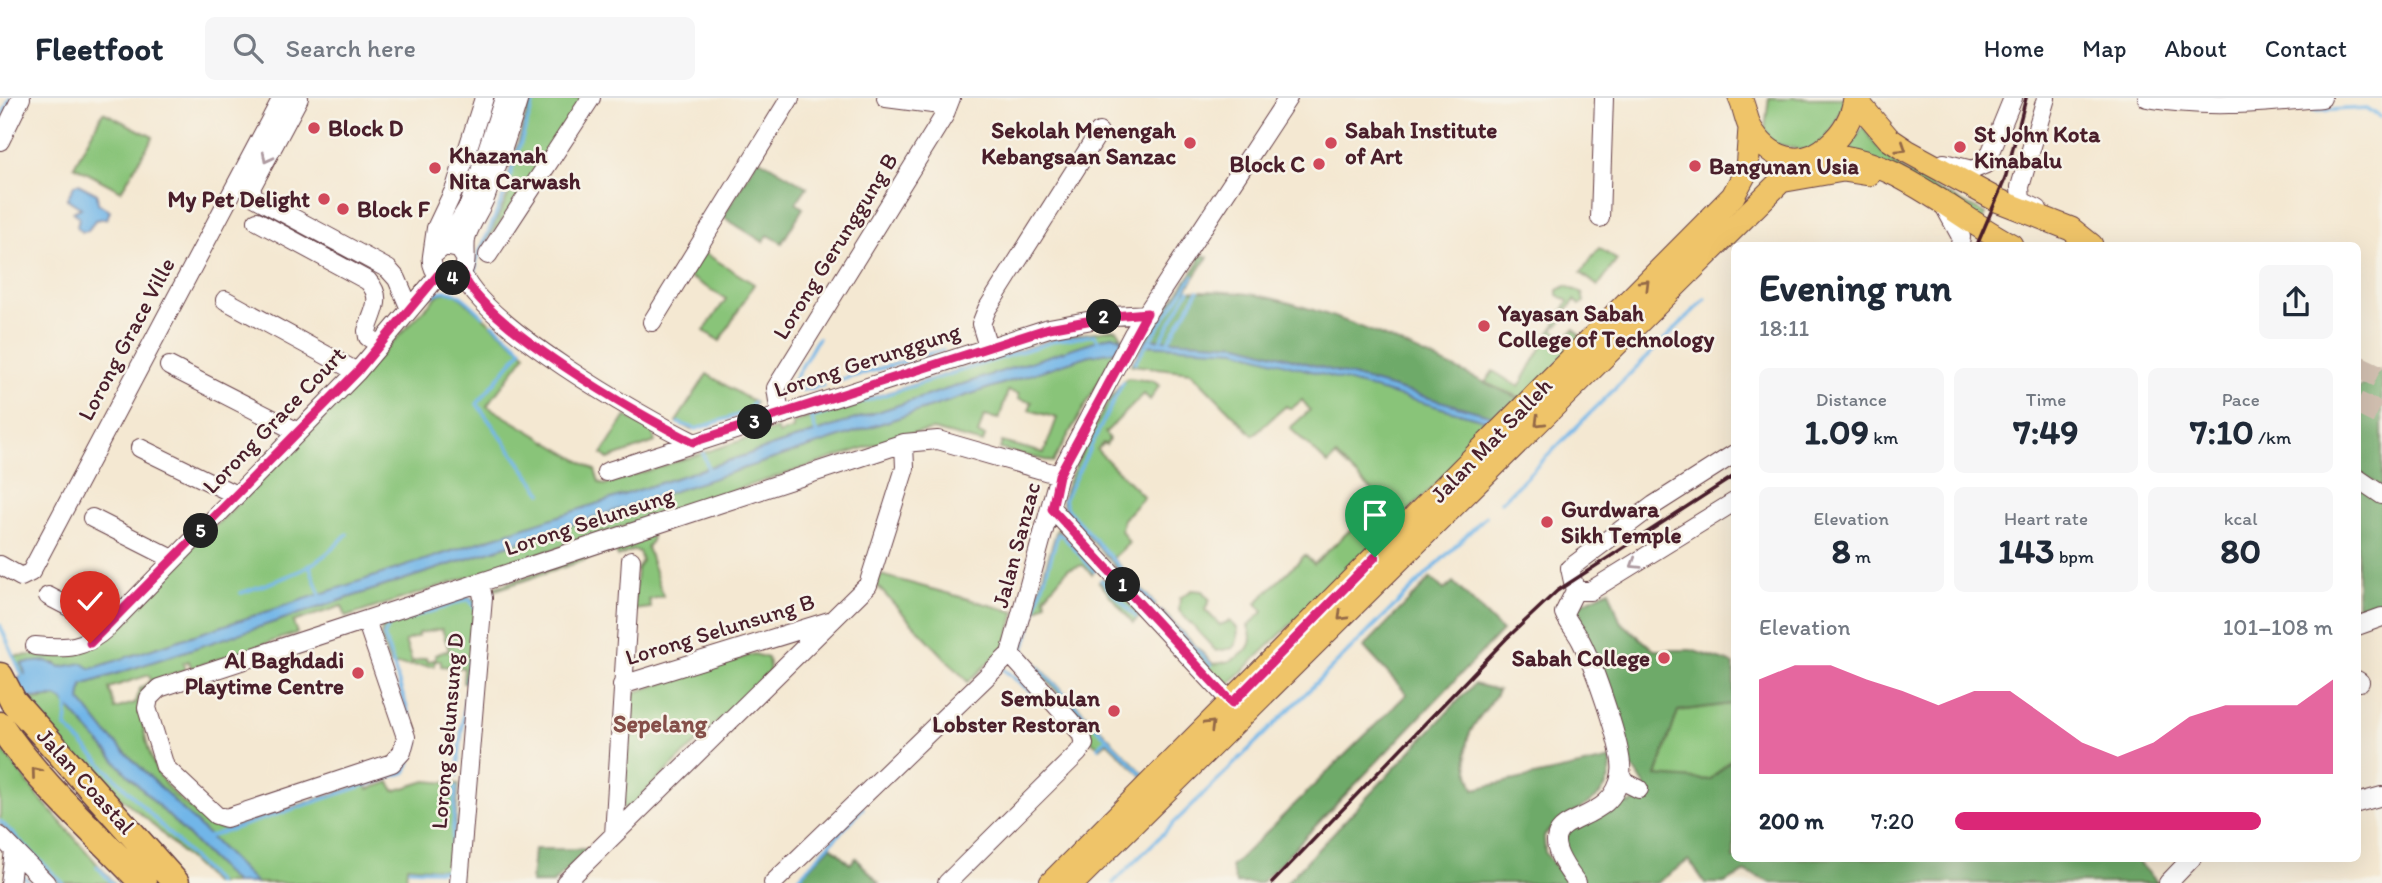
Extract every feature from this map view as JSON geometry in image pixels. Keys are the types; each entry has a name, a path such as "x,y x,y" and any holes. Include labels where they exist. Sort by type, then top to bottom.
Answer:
{"highway":[{"name":"Jalan Coastal","path":"0,676 13,701 88,781 176,883"},
{"name":"Jalan Coastal","path":"0,726 74,816 98,835 143,883"},
{"path":"88,781 110,799 194,883"},
{"path":"74,816 89,842 126,883"}],"main road":[{"path":"1855,99 1889,139 1997,200 2083,240"},
{"name":"Jalan Mat Salleh","path":"1073,883 1783,180 1839,135 1853,112 1855,99"},
{"path":"1746,109 1783,159 1841,154 1870,162 1941,201 2007,242"},
{"name":"Jalan Mat Salleh","path":"1051,883 1733,196 1747,170 1746,109"},
{"path":"1783,180 1843,170 1870,174 1919,189"},
{"path":"1985,227 2005,232 2022,242"}],"street":[{"path":"0,141 21,98"},
{"name":"Lorong Grace Ville","path":"0,565 21,577 31,572 282,98"},
{"path":"299,98 252,186 252,193 256,198 388,269 397,278 410,309"},
{"path":"438,251 436,229 455,188 484,98"},
{"path":"504,98 469,205 438,251 432,267 438,275 453,279 463,265 466,237 485,198 519,98"},
{"path":"488,255 591,98"},
{"path":"652,322 790,98"},
{"path":"886,98 950,102"},
{"name":"Jalan Sanzac","path":"773,883 1010,654 1052,509 1059,475 1147,313 1288,98"},
{"path":"1600,218 1604,98"},
{"path":"1928,163 1936,160 1972,170 1986,164 2013,98"},
{"path":"2046,98 2020,187 2021,201 2083,240"},
{"path":"2147,98 2216,104 2322,98"},
{"name":"Lorong Gerunggung B","path":"780,414 776,388 950,102"},
{"path":"988,347 981,324 987,309 1099,132"},
{"path":"1941,201 1961,237 1960,242"},
{"path":"257,221 368,281 377,292 378,299 367,331 368,337 380,345"},
{"path":"438,251 459,249 468,288 544,353 693,442"},
{"name":"Lorong Grace Court","path":"35,646 58,648 90,643 108,627 357,372 438,275"},
{"path":"225,300 357,372"},
{"name":"Lorong Gerunggung","path":"606,472 1049,328 1147,313"},
{"path":"169,366 298,432"},
{"name":"Lorong Selunsung","path":"366,620 406,737 402,752 391,763 226,818 216,815 165,767 147,708 149,698 159,688 904,443 938,440 1059,475"},
{"path":"565,883 869,585 874,576 905,468 904,443"},
{"path":"140,448 236,495"},
{"path":"1577,883 1555,845 1556,834 1563,825 1590,816 1614,794 1621,773 1621,750 1582,643 1564,613 1575,591 1570,568 1654,505 1731,456"},
{"path":"2361,481 2382,495"},
{"path":"1575,591 1590,591 1731,504"},
{"path":"1052,509 1232,703"},
{"path":"92,518 173,559"},
{"path":"614,835 631,560"},
{"name":"Lorong Selunsung D","path":"458,883 483,598 480,583"},
{"path":"48,596 108,627"},
{"path":"2361,625 2382,617"},
{"name":"Lorong Selunsung B","path":"622,685 833,619"},
{"path":"758,643 772,650 778,662 777,673"},
{"path":"947,883 1079,753 1083,744 1081,733 1010,654"},
{"path":"1621,773 1625,782 1639,789"},
{"path":"2361,802 2382,796"},
{"path":"0,836 46,883"},
{"path":"10,883 14,851"},
{"path":"2168,883 2188,862"}],"green space":[{"path":"531,98 586,98 483,248 514,183 507,180"},
{"path":"1769,98 1848,98 1819,155 1769,142 1765,128"},
{"path":"103,112 153,137 121,191 74,166"},
{"path":"1864,126 1886,156 1901,168 1986,214 1983,221 1846,153"},
{"path":"758,158 807,187 796,203 803,208 782,243 768,235 763,242 723,217"},
{"path":"1599,248 1617,260 1598,286 1581,273"},
{"path":"703,252 754,284 720,341 704,331 726,299 688,276"},
{"path":"1195,257 1208,257 1186,290 1252,294 1295,304 1361,327 1523,400 1503,419 1239,344 1146,339 1200,261"},
{"path":"1566,286 1582,293 1584,302 1580,305 1575,300 1564,313 1566,317 1553,329 1563,339 1574,329 1583,339 1523,399 1485,383 1493,371 1519,387 1568,301 1558,295 1558,290"},
{"path":"455,293 526,354 487,406 595,470 599,482 604,485 777,429 778,434 793,429 793,423 1057,338 1113,329 1118,331 1123,339 1113,335 91,669 82,664 60,667 55,663 22,664 25,674 22,676 14,656 68,653 226,516 439,294"},
{"path":"1143,345 1236,349 1498,424 1226,687 1158,614 1162,611 1213,664 1236,658 1247,649 1250,642 1248,626 1263,612 1256,603 1305,555 1314,564 1382,500 1336,456 1328,464 1290,428 1310,410 1302,400 1291,409 1286,406 1253,435 1191,372 1131,365"},
{"path":"1116,351 1053,462 1000,449 1002,442 1044,453 1057,418 1029,410 1032,402 1018,399 1019,394 1008,391 999,419 984,416 978,434 985,436 983,443 933,430 907,434 346,617 342,606 293,622 297,633 191,668 189,661 183,663 185,670 167,676 144,690 141,709 144,732 159,775 180,799 210,823 227,829 365,783 368,789 390,782 394,791 426,781 459,784 451,870 407,866 406,883 256,883 108,735 80,700 82,685 1090,355","holes":["149,675 151,681 140,689 135,703 115,709 109,688"]},
{"path":"2382,370 2382,488 2361,473 2361,386"},
{"path":"707,374 755,403 748,413 691,430 676,422"},
{"path":"1128,378 1154,381 1159,386 1150,400 1144,394 1105,433 1109,439 1106,445 1103,443 1097,450 1144,497 1123,519 1121,530 1129,543 1113,558 1156,605 1153,608 1066,512 1062,501 1102,413 1121,383"},
{"path":"626,416 653,432 655,442 608,459 602,454"},
{"path":"2361,488 2382,500 2382,612 2361,620"},
{"path":"1057,529 1097,569 1092,574 1083,565 1068,569 1045,596 1046,603 1036,611 1024,651 1144,774 1142,776 1107,742 1100,748 1092,742 1089,726 1020,652"},
{"path":"651,534 652,541 647,547 663,596 649,600 651,608 633,610 637,569 642,561 639,552 633,550 618,557 615,550 493,591 495,587"},
{"path":"881,575 1015,612 1006,646 968,682 877,586"},
{"path":"1103,578 1108,579 1141,615 1133,623 1099,582"},
{"path":"1431,578 1444,590 1453,582 1502,631 1261,883 1236,883 1231,867 1407,694 1364,647"},
{"path":"1192,590 1202,591 1210,600 1205,610 1220,625 1230,621 1238,629 1233,648 1216,651 1179,611 1180,598"},
{"path":"1609,590 1620,621 1654,650 1691,650 1731,663 1731,704 1678,711 1656,776 1710,780 1731,760 1731,862 2139,862 2158,883 1772,883 1746,872 1724,883 1705,883 1689,860 1657,883 1582,883 1559,835 1618,796 1630,804 1641,795 1645,785 1629,763 1573,619 1574,607"},
{"path":"468,596 476,601 469,683 463,683 464,668 441,666 441,661 435,661 434,666 390,665 381,638 382,628 387,623","holes":["442,629 449,650 435,655 436,659 427,662 426,658 412,662 405,641 418,636 418,633"]},
{"path":"754,654 768,658 770,671 628,809 623,807 629,694"},
{"path":"14,681 35,700 56,697 62,700 127,774 235,883 213,883 149,821 87,769 55,736"},
{"path":"1474,684 1498,690 1473,728 1466,747 1474,789 1611,759 1610,775 1605,788 1587,805 1565,818 1544,836 1545,852 1568,883 1286,883"},
{"path":"1731,704 1731,760 1710,780 1656,777 1678,711"},
{"path":"0,746 38,796 114,883 59,883 0,824"},
{"path":"831,846 850,864 856,858 879,883 795,883"},
{"path":"534,849 589,849 553,883 531,883"}],"water":[{"path":"78,184 97,194 98,203 110,211 107,218 95,220 88,231 82,232 77,227 79,217 73,212 81,208 67,199 74,185"},
{"path":"1113,335 1123,339 1116,351 1090,355 82,685 80,700 108,735 256,883 235,883 127,774 62,700 56,697 23,698 14,681 25,674 22,663 46,661 61,667 82,663 91,669"},
{"path":"1146,339 1239,344 1503,419 1498,424 1236,350 1143,345"}],"waterway":[{"path":"1,119 10,98"},
{"path":"508,182 535,98"},
{"path":"2313,111 2367,108 2380,117"},
{"path":"475,278 476,261 505,193"},
{"path":"453,214 463,196"},
{"path":"1135,362 1193,276"},
{"path":"1159,343 1189,290"},
{"path":"433,295 448,291 454,293 483,316"},
{"path":"1167,343 1198,291"},
{"path":"1501,502 1705,299"},
{"path":"493,324 522,349 477,404 542,493"},
{"path":"811,418 1058,340 1094,335 1100,343"},
{"path":"818,338 793,382 802,390 824,385"},
{"path":"921,356 943,350"},
{"path":"837,381 909,360"},
{"path":"1123,382 1064,500 1067,509 1154,605"},
{"path":"678,423 696,429 747,412 753,403"},
{"path":"1497,418 1504,409"},
{"path":"811,417 817,435"},
{"path":"703,453 709,471"},
{"path":"1113,883 1486,516"},
{"path":"241,593 311,565 347,534"},
{"path":"1094,571 1063,536 1058,534 1023,652 1142,774"},
{"path":"310,567 321,598"},
{"path":"1101,580 1136,617"},
{"path":"205,838 405,772 418,743 384,636 389,625 469,599 475,608"},
{"path":"1160,612 1211,665"},
{"path":"0,625 23,677"},
{"path":"467,682 469,661"},
{"path":"1004,670 1041,700"},
{"path":"457,776 466,691"},
{"path":"68,701 66,727 217,883"},
{"path":"1098,747 1107,738"},
{"path":"449,883 456,787"},
{"path":"794,883 863,808"},
{"path":"0,821 63,883"},
{"path":"972,874 996,849"},
{"path":"97,866 112,883"},
{"path":"409,869 450,871"},
{"path":"23,876 30,883"}],"tunnel":[{"path":"2361,368 2382,378"},
{"path":"2361,405 2382,415"}],"railway":[{"path":"1978,242 2005,179 2026,98"},
{"path":"1272,883 1506,639 1557,591 1731,478"}],"place":[{"name":"Block D","path":"314,128"},
{"name":"Sekolah Menengah Kebangsaan Sanzac","path":"1190,143"},
{"name":"Sabah Institute of Art","path":"1331,143"},
{"name":"St John Kota Kinabalu","path":"1960,147"},
{"name":"Block C","path":"1319,164"},
{"name":"Bangunan Usia","path":"1695,166"},
{"name":"Khazanah Nita Carwash","path":"435,168"},
{"name":"My Pet Delight","path":"324,199"},
{"name":"Block F","path":"343,209"},
{"name":"Yayasan Sabah College of Technology","path":"1484,326"},
{"name":"Gurdwara Sikh Temple","path":"1547,522"},
{"name":"Sabah College","path":"1664,658"},
{"name":"Al Baghdadi Playtime Centre","path":"358,673"},
{"name":"Sembulan Lobster Restoran","path":"1114,711"}],"district":[{"name":"Sepelang","path":"660,724"}],"route":[{"path":"90,643 357,372 438,275 453,279 462,273 468,288 483,303 544,353 693,442 1049,328 1147,313 1133,334 1059,475 1052,509 1232,703 1375,557"}]}
